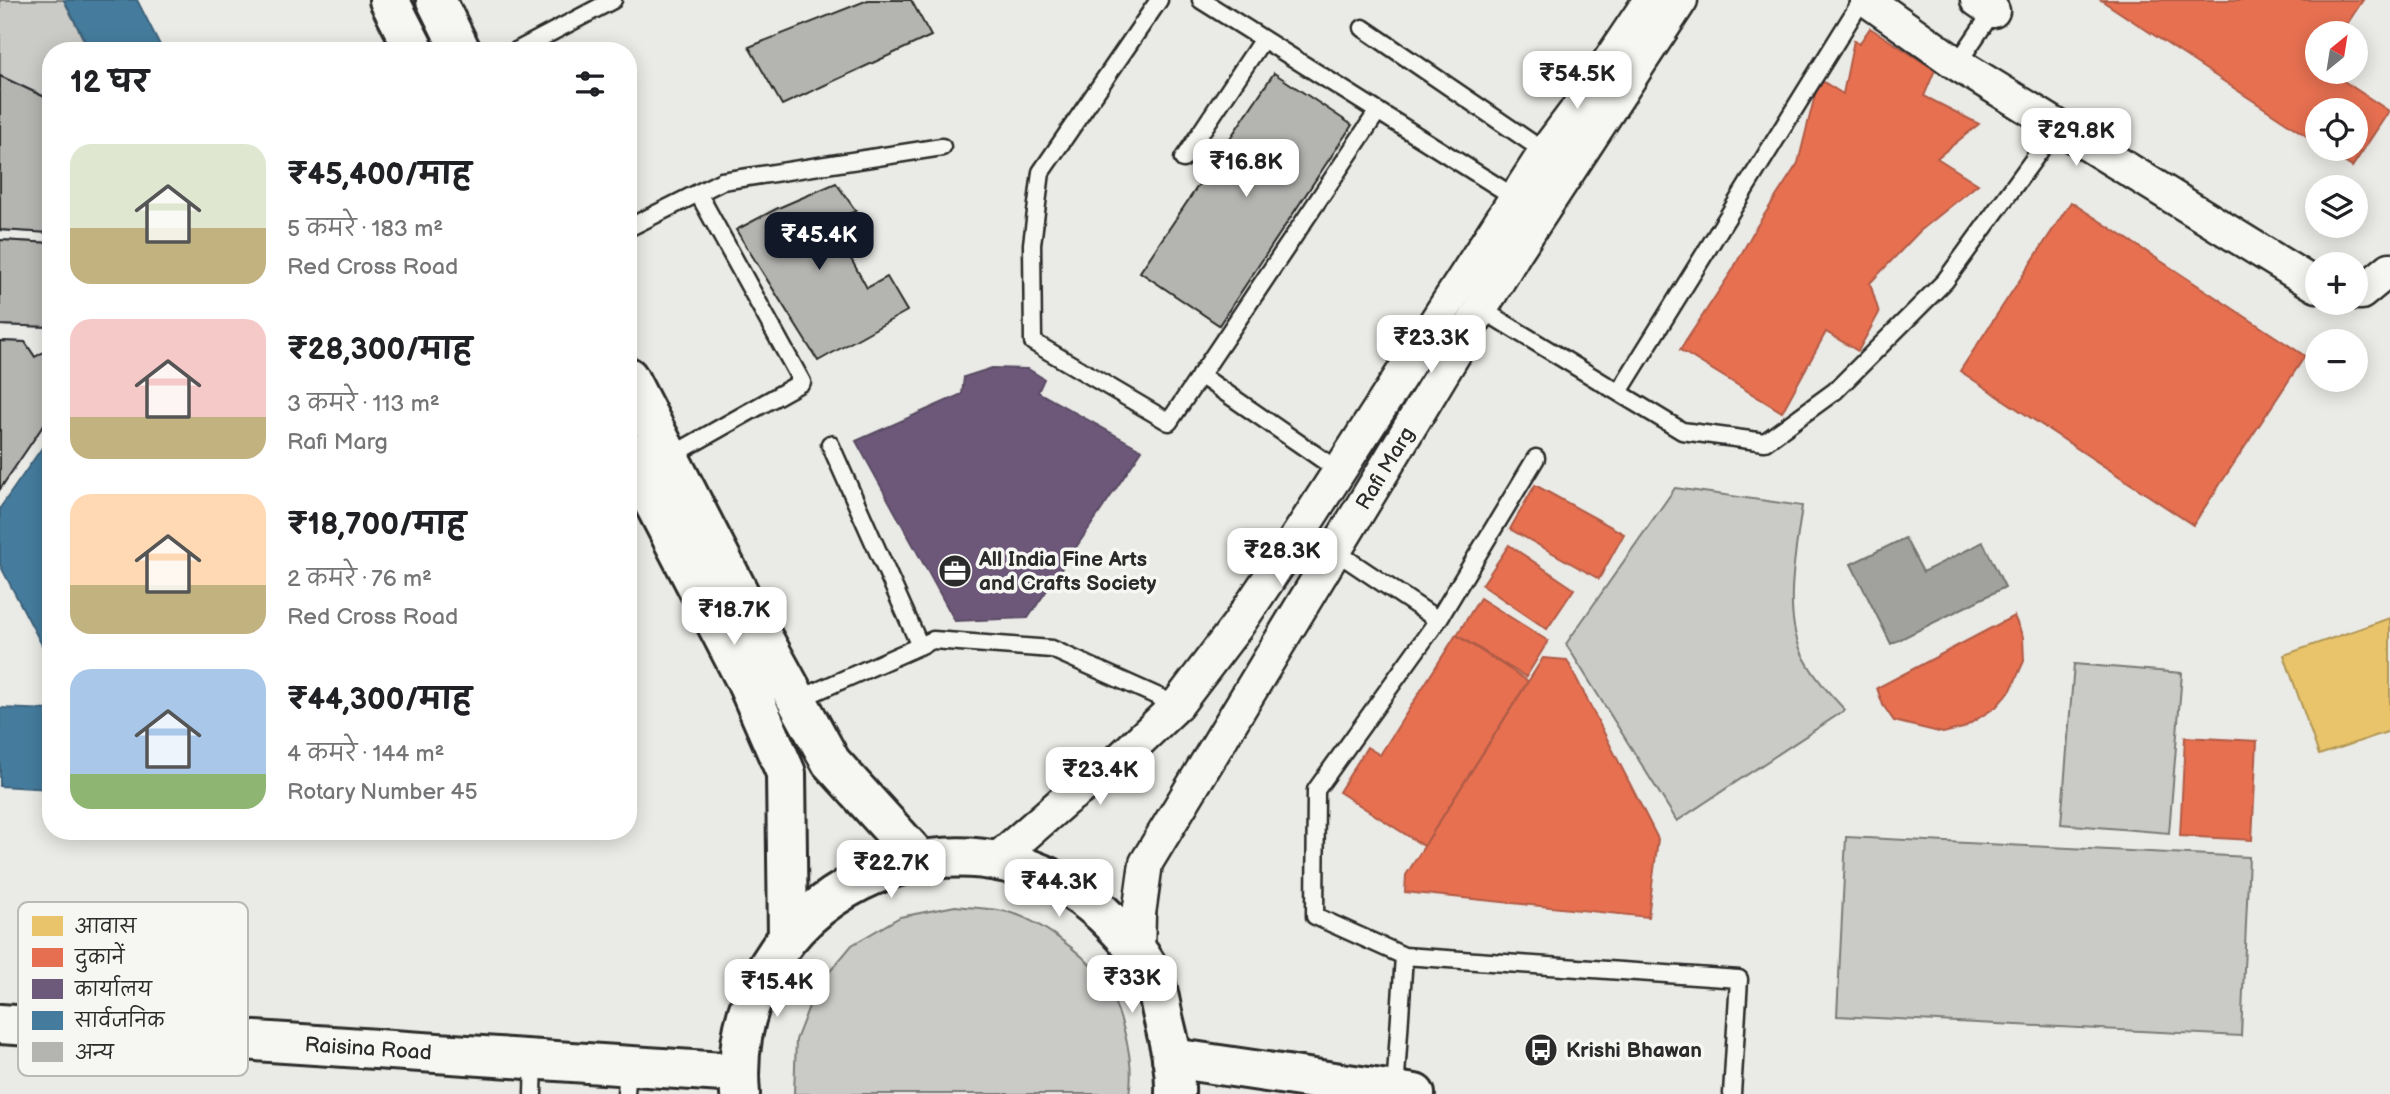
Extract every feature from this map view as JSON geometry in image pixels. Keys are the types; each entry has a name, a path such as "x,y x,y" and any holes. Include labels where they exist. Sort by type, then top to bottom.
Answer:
{"main road":[{"path":"389,0 410,42"},
{"path":"436,0 457,42"},
{"path":"637,395 747,609 831,762 921,860"},
{"path":"637,470 746,681 786,773 788,937"},
{"path":"739,1084 742,1036 751,1001 767,967 788,937 815,909 848,887 883,870 921,860 967,856 1029,870 1061,884 1090,903 1116,926 1138,954 1155,983 1174,1076 1405,1093"},
{"name":"Raisina Road","path":"0,1024 18,1026"},
{"name":"Raisina Road","path":"248,1049 533,1077 739,1084"}],"street":[{"name":"Rafi Marg","path":"995,861 1066,799 1116,763 1177,705 1237,626 1467,270 1650,0"},
{"name":"Rafi Marg","path":"1138,954 1139,914 1146,863 1524,239 1681,0"},
{"path":"1865,0 1957,64 2305,279"},
{"path":"2368,287 2390,269"}],"lane":[{"path":"533,42 613,0"},
{"path":"1159,0 1041,172 1032,244 1033,342 1169,422 1378,111"},
{"path":"1201,0 1516,198"},
{"path":"1619,391 1865,0"},
{"path":"1957,64 1990,4"},
{"path":"1363,28 1545,152"},
{"path":"1183,159 1262,39"},
{"path":"1481,309 1682,431 1765,442 1835,391 1945,281 2058,126"},
{"path":"637,224 722,181 942,147"},
{"path":"669,457 802,382 698,193"},
{"path":"1200,375 1339,471"},
{"path":"830,444 920,646"},
{"path":"1536,458 1438,620 1316,790 1315,915 1404,956 1739,979 1731,1094"},
{"path":"1335,551 1438,620"},
{"path":"797,700 933,640 1052,649 1177,705"},
{"path":"1404,956 1405,1093"}],"shaded area":[{"path":"0,0 64,0 85,42 42,42 42,96 0,76"},
{"path":"1675,488 1802,506 1792,584 1794,624 1798,642 1809,666 1845,710 1677,821 1566,644"},
{"path":"1905,538 1923,572 1983,542 2005,587 1891,644 1851,564"},
{"path":"2074,664 2182,673 2169,833 2061,824"},
{"path":"1846,837 2249,857 2241,1036 1837,1016"},
{"path":"955,906 1008,912 1020,916 1058,938 1092,967 1114,1001 1125,1033 1131,1080 1129,1094 794,1094 796,1040 816,988 852,945 900,917"}],"building: आवास":[{"path":"2390,618 2390,731 2319,755 2284,655"}],"building: दुकानें":[{"path":"2101,0 2363,0 2349,21 2305,21 2305,84 2348,84 2389,111 2368,143 2368,98 2305,98 2305,135"},
{"path":"1870,28 1935,70 1924,96 1979,124 1937,158 1978,184 1920,231 1870,283 1879,313 1858,351 1826,332 1782,412 1680,350 1798,163 1819,79 1843,94 1854,40 1859,44"},
{"path":"2343,161 2356,161 2352,167"},
{"path":"2071,202 2305,356 2193,525 1960,371"},
{"path":"1535,485 1624,534 1599,579 1510,529"},
{"path":"1509,545 1574,589 1547,629 1482,585"},
{"path":"1480,598 1548,641 1526,677 1457,635"},
{"path":"2014,616 2023,637 2024,661 2011,690 1996,707 1963,728 1943,733 1894,721 1883,705 1877,688"},
{"path":"1456,635 1528,681 1424,846 1339,792 1367,747 1380,755"},
{"path":"1543,658 1567,660 1658,839 1648,917 1405,892 1406,875"},
{"path":"2185,737 2257,741 2252,840 2180,836"}],"building: कार्यालय":[{"path":"992,368 1028,369 1044,379 1038,392 1142,450 1028,618 955,621 856,441 962,394 964,377"}],"building: सार्वजनिक":[{"path":"64,0 137,0 158,42 85,42"},
{"path":"0,76 42,96 42,232 0,230"},
{"path":"0,240 42,242 42,327 0,325"},
{"path":"0,341 25,342 35,357 42,353 42,427 0,489 0,415 10,400 0,385"},
{"path":"42,448 42,645 0,565 0,508"},
{"path":"42,448 42,645 0,565 0,508"},
{"path":"0,708 42,710 42,788 0,786"}],"building: अन्य":[{"path":"868,0 911,0 931,36 782,105 749,47"},
{"path":"1274,73 1352,125 1219,325 1140,272"},
{"path":"0,76 42,96 42,232 0,230"},
{"path":"836,183 856,211 830,221 867,288 887,277 907,311 818,361 736,230"},
{"path":"0,240 42,242 42,327 0,325"},
{"path":"0,341 25,342 35,357 42,353 42,427 0,489"}],"place":[{"name":"All India Fine Arts and Crafts Society","path":"955,571"},
{"name":"Krishi Bhawan","path":"1541,1050"}]}
